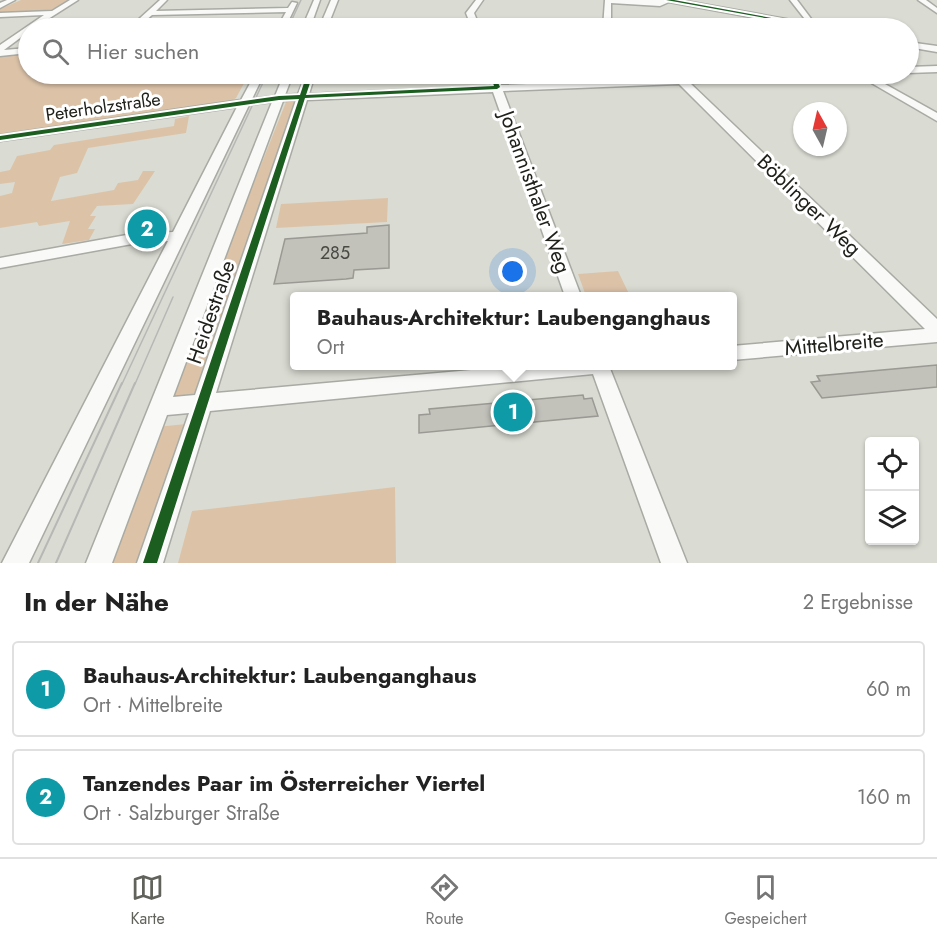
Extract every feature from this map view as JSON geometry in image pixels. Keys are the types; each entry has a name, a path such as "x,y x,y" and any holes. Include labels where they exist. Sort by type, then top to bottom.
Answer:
{"street":[{"path":"0,6 12,0"},
{"path":"46,18 75,0"},
{"path":"144,18 164,0"},
{"path":"286,18 296,0"},
{"path":"310,18 317,0"},
{"path":"326,18 331,4 335,0"},
{"path":"472,18 470,14 480,0"},
{"path":"607,18 608,0 660,4 668,0 749,18"},
{"path":"793,0 809,18"},
{"path":"921,0 937,11"},
{"path":"149,13 291,10"},
{"path":"0,15 53,13"},
{"path":"0,51 18,36"},
{"path":"919,46 937,49"},
{"path":"0,51 18,51"},
{"path":"919,70 937,69"},
{"path":"15,563 254,84"},
{"name":"Heidestraße","path":"99,563 284,84"},
{"name":"Heidestraße","path":"150,563 200,403 306,84"},
{"name":"Johannisthaler Weg","path":"496,84 571,292"},
{"name":"Peterholzstraße","path":"0,138 279,98 542,84"},
{"name":"Böblinger Weg","path":"685,84 937,330"},
{"path":"878,84 937,118"},
{"path":"0,263 132,239 178,236"},
{"name":"Mittelbreite","path":"737,353 937,335"},
{"path":"159,407 554,370"},
{"path":"599,370 674,563"}],"shaded area":[{"path":"21,0 68,0 48,12 0,13 0,9"},
{"path":"18,55 18,84 244,84 236,98 231,101 0,134 0,56"},
{"path":"286,102 295,102 193,398 167,401"},
{"path":"189,116 186,133 88,148 77,173 60,177 51,201 114,190 118,183 138,180 143,171 155,171 133,204 97,206 90,216 96,216 88,229 95,229 89,240 62,244 70,221 39,226 37,222 0,228 0,196 12,193 15,182 0,184 0,172 10,170 17,156 50,150 54,145 174,126 175,119"},
{"path":"388,198 387,222 276,228 281,204"},
{"path":"618,271 628,292 585,292 578,274"},
{"path":"186,424 141,563 106,563 156,427"},
{"path":"395,487 396,563 178,563 192,511"}],"building":[{"path":"389,225 389,268 354,270 353,278 346,279 274,284 285,239 367,233 367,227"},
{"path":"937,365 937,387 822,398 811,382 820,381 817,376"},
{"path":"583,395 584,399 592,398 598,416 419,433 419,415 430,414 429,409"}],"tram line":[{"path":"293,18 301,0"},
{"path":"122,384 262,84"},
{"path":"135,384 173,297"},
{"path":"38,563 122,383"},
{"path":"56,563 135,383"}],"cycle path":[{"path":"668,0 768,18"},
{"path":"150,563 307,84"},
{"path":"0,138 279,98 497,87 496,84"}],"place":[{"name":"Tanzendes Paar im Österreicher Viertel","path":"147,229"},
{"name":"Bauhaus-Architektur: Laubenganghaus","path":"513,412"}]}
